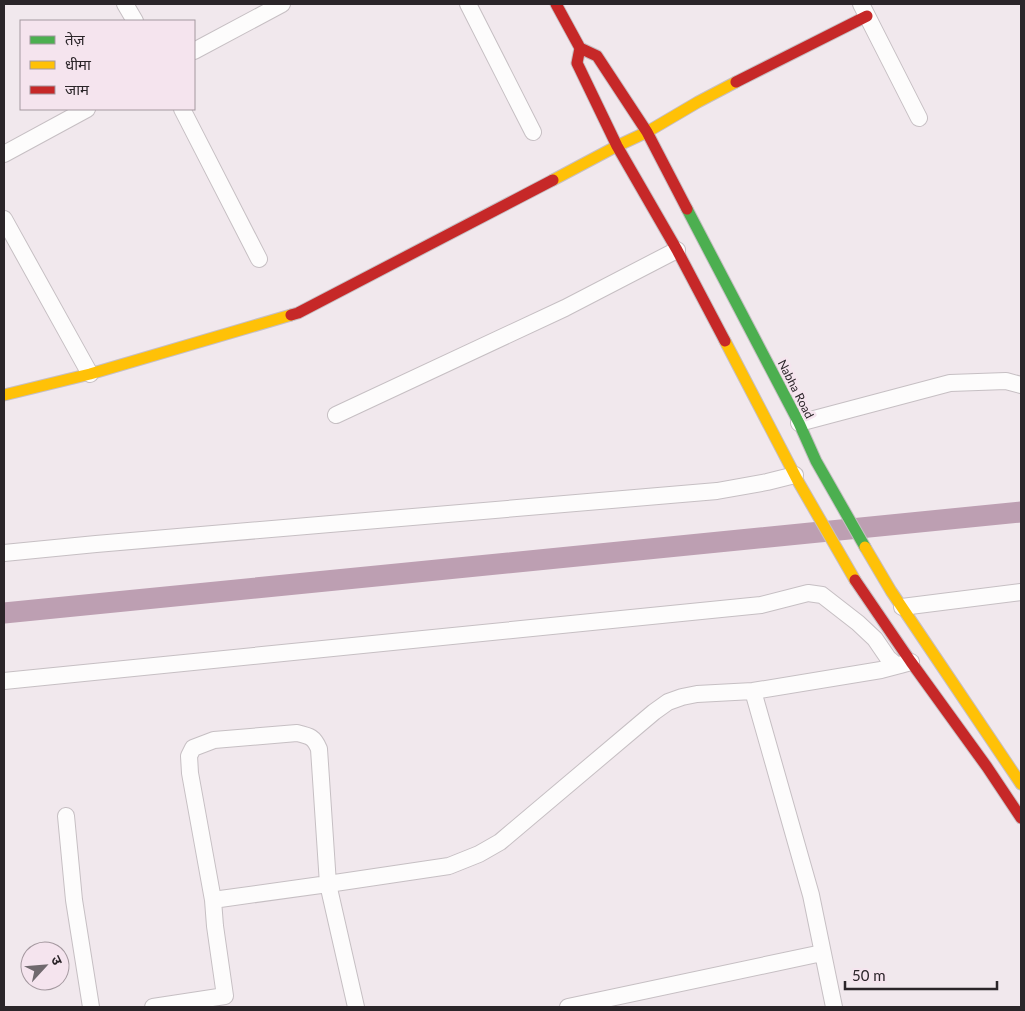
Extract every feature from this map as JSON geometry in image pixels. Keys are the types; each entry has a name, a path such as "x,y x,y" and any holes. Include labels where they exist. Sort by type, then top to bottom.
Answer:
{"main road":[{"path":"556,4 580,48 577,63 617,146 677,250 797,479 854,579 905,663 987,767 1021,818"},
{"path":"4,395 90,374 298,313 647,132 864,10"},
{"name":"Nabha Road","path":"580,48 598,56 647,132 799,423 816,461 891,591 1021,784"}],"street":[{"path":"125,4 134,20"},
{"path":"195,50 282,4"},
{"path":"468,4 533,132"},
{"path":"864,10 919,118"},
{"path":"4,154 85,110"},
{"path":"183,110 259,259"},
{"path":"4,219 90,374"},
{"path":"336,415 566,308 677,250"},
{"path":"799,423 950,383 1006,381 1021,385"},
{"path":"4,553 717,491 797,479"},
{"path":"902,607 1021,592"},
{"path":"4,681 761,605 808,593 822,595 858,623 895,664 905,663"},
{"path":"213,900 449,866 479,854 500,842 668,702 696,694 753,691 881,670 905,663"},
{"path":"753,691 802,863 834,1007"},
{"path":"153,1007 226,1002 213,900 192,782 189,756 193,748 214,740 297,734 308,735 315,740 319,749 328,884 356,1007"},
{"path":"66,816 74,900 91,1007"},
{"path":"568,1007 822,953"}],"waterway":[{"path":"4,613 1021,512"}],"traffic: fast":[{"path":"687,209 799,423 816,461 865,547"}],"traffic: slow":[{"path":"553,180 647,132 736,82"},
{"path":"4,395 90,374 291,315"},
{"path":"725,341 799,483 855,580"},
{"path":"865,547 891,591 1021,784"}],"traffic: jam":[{"path":"556,4 580,48 597,56 647,132 687,209"},
{"path":"736,82 867,16"},
{"path":"580,48 577,63 617,146 677,250 725,341"},
{"path":"291,315 553,180"},
{"path":"855,580 1021,818"}]}
